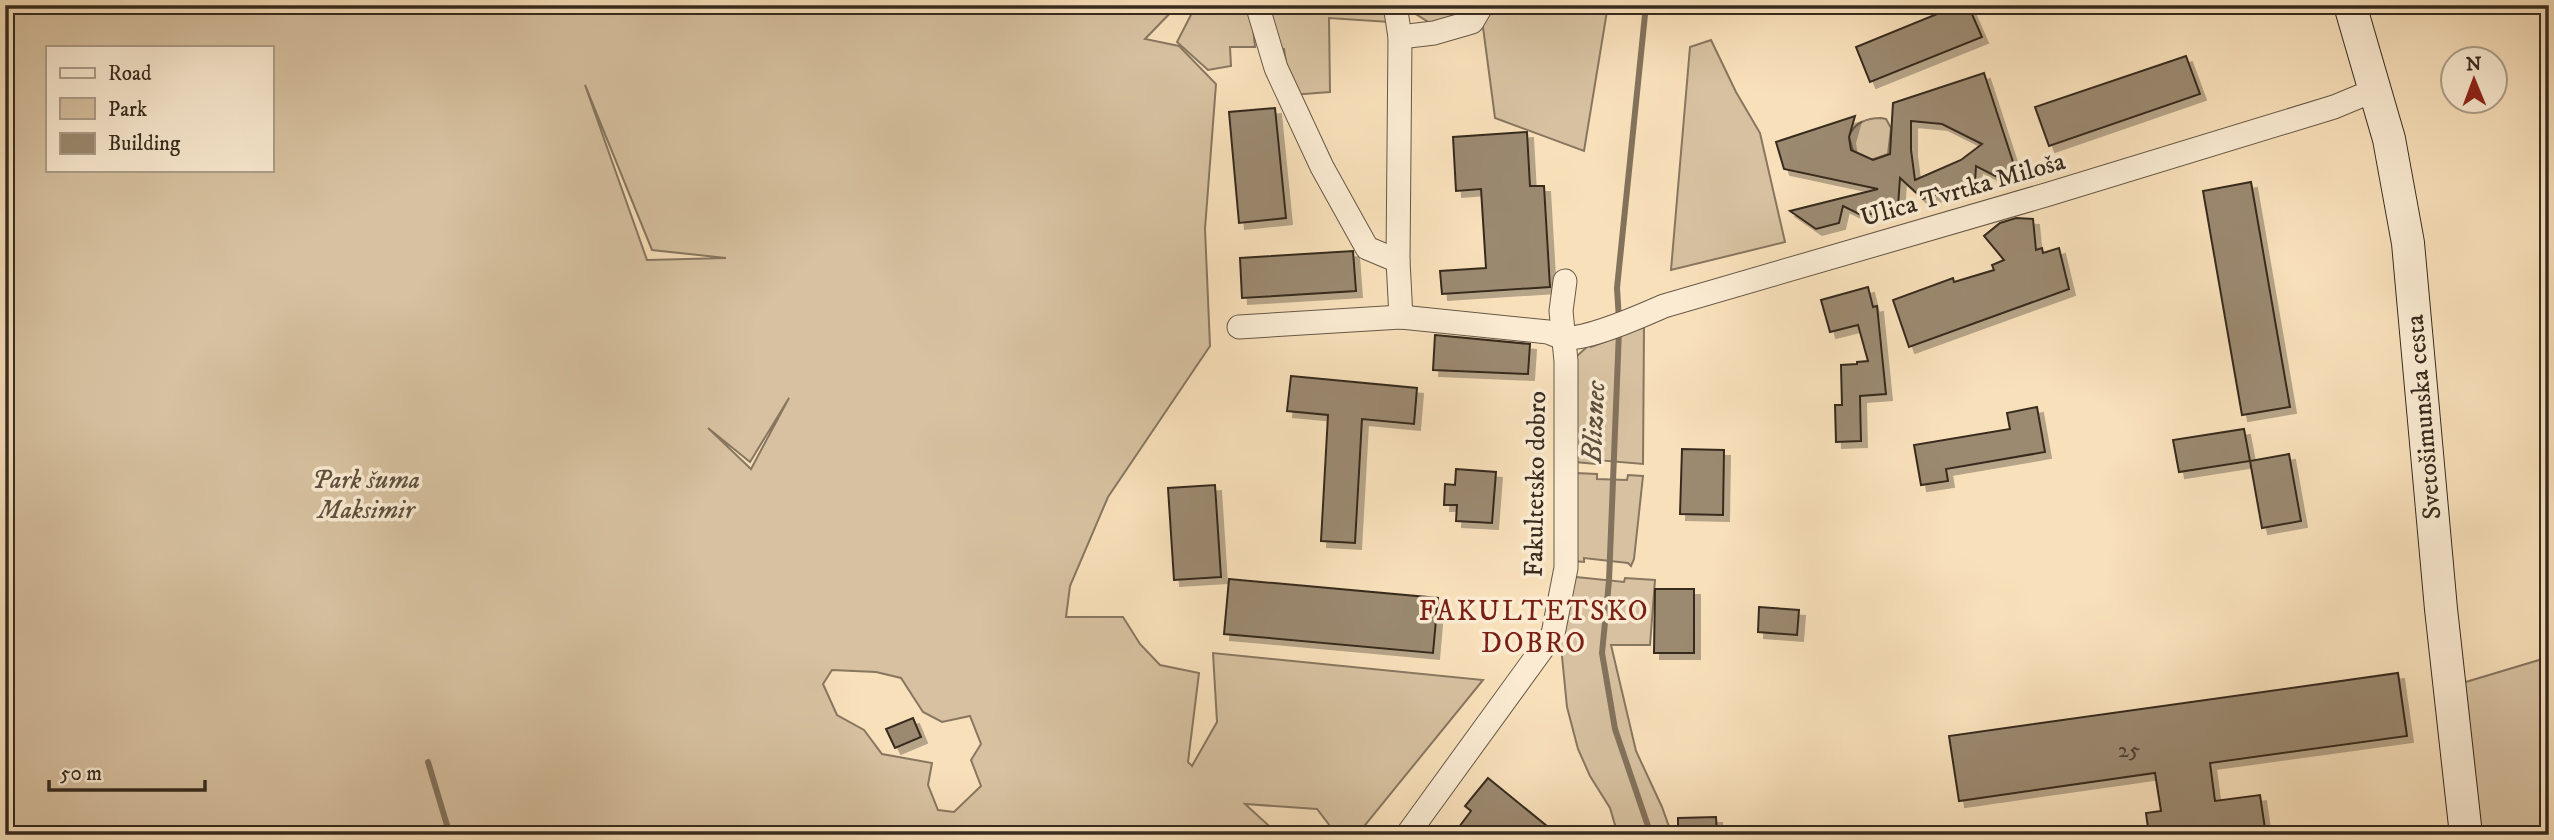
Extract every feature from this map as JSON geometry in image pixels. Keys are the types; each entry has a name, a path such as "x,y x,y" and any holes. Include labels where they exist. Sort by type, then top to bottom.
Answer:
{"street":[{"path":"1395,5 1400,37 1398,261 1401,317"},
{"path":"1400,37 1434,33 1472,22 1482,5"},
{"name":"Svetošimunska cesta","path":"2350,5 2389,139 2408,243 2441,609 2466,835"},
{"path":"1259,11 1276,68 1322,167 1367,248 1398,261"},
{"name":"Ulica Tvrtka Miloša","path":"1565,338 1594,332 1664,306 2061,191 2334,107 2375,90"},
{"name":"Fakultetsko dobro","path":"1407,835 1553,634 1566,568 1565,338 1561,310 1565,281"},
{"path":"1239,327 1401,317 1548,332 1565,338"}],"green space":[{"name":"Park šuma Maksimir","path":"5,5 1178,5 1145,39 1179,46 1216,84 1205,229 1210,346 1108,497 1070,586 1066,617 1123,617 1140,644 1160,665 1199,673 1188,762 1192,766 1217,722 1213,653 1483,680 1357,835 1337,835 1317,809 1245,804 1279,835 5,835","holes":["585,85 652,250 726,258 647,260","789,398 751,469 708,428 750,462","832,670 876,672 901,678 923,712 942,722 970,716 981,744 971,760 981,786 954,812 938,810 928,785 932,763 882,754 864,730 837,715 823,684"]},
{"path":"1196,5 1386,5 1389,22 1329,18 1330,92 1291,95 1284,49 1272,48 1270,6 1251,7 1255,47 1230,47 1231,66 1208,70 1177,42"},
{"path":"1406,5 1608,5 1584,151 1495,118 1481,12 1443,31 1406,8"},
{"path":"1711,40 1736,92 1760,133 1785,242 1671,270 1690,47"},
{"path":"1886,119 1891,128 1888,154 1871,160 1853,151 1849,137 1854,128 1866,120"},
{"path":"1644,327 1643,464 1597,460 1596,464 1575,462 1576,357 1590,344 1591,347"},
{"path":"1575,473 1597,474 1597,479 1627,480 1628,475 1643,476 1631,566 1628,563 1584,558 1584,562 1574,561"},
{"path":"1572,578 1624,582 1625,578 1655,580 1650,645 1611,645 1636,751 1672,835 1618,835 1610,808 1590,776 1578,749 1567,707 1560,636"},
{"path":"2549,657 2549,835 2475,835 2459,684"}],"building":[{"path":"1959,5 1968,5 1982,37 1870,82 1856,47"},
{"path":"2186,56 2200,94 2049,146 2035,107"},
{"path":"1984,73 2016,171 1997,177 1976,166 1975,184 1923,199 1900,178 1898,207 1863,216 1843,206 1839,223 1816,229 1790,211 1878,189 1784,169 1776,142 1855,116 1849,137 1851,150 1873,160 1890,154 1893,103","holes":["1911,121 1942,124 1982,144 1961,160 1915,180"]},
{"path":"1275,108 1286,218 1239,223 1229,112"},
{"path":"1527,132 1530,186 1544,186 1550,287 1442,294 1440,271 1486,268 1481,189 1456,191 1453,137"},
{"path":"2251,182 2290,407 2242,415 2203,191"},
{"path":"2016,218 2033,219 2036,250 2042,248 2043,253 2059,248 2069,289 1909,347 1893,300 1953,278 1954,282 1994,270 1992,265 2004,260 1984,236 2000,223"},
{"path":"1353,251 1356,291 1242,298 1240,258"},
{"path":"1868,287 1873,307 1877,306 1886,394 1860,396 1861,441 1836,442 1835,405 1842,405 1841,365 1868,361 1858,325 1830,332 1821,300"},
{"path":"1435,335 1530,344 1528,374 1433,370"},
{"path":"1291,376 1417,388 1414,424 1362,419 1355,543 1321,541 1328,415 1287,411"},
{"path":"2037,407 2045,452 1946,469 1948,481 1921,485 1914,445 2010,429 2007,413"},
{"path":"2244,429 2250,461 2179,472 2173,440"},
{"path":"1682,449 1724,450 1723,515 1680,514"},
{"path":"2289,454 2301,521 2262,528 2250,461"},
{"path":"1456,469 1496,472 1492,523 1456,521 1457,505 1444,505 1445,484 1455,485"},
{"path":"1215,485 1221,577 1174,580 1168,488"},
{"path":"1229,579 1438,598 1433,653 1224,634"},
{"path":"1655,589 1694,589 1694,653 1654,653"},
{"path":"1759,607 1799,610 1797,635 1758,632"},
{"path":"2398,673 2407,736 2210,763 2215,801 2260,795 2266,835 2149,835 2146,813 2161,811 2155,773 1959,801 1949,736"},
{"path":"913,718 921,737 895,748 886,729"},
{"path":"1488,778 1558,835 1453,835 1471,811 1465,806"},
{"path":"1716,817 1717,835 1678,835 1678,818"}],"waterway":[{"name":"Bliznec","path":"1619,320 1617,288 1646,5"},
{"name":"Bliznec","path":"1619,331 1609,581 1602,653 1615,729 1651,835"},
{"path":"428,762 450,835"}],"district":[{"name":"FAKULTETSKO DOBRO","path":"1534,627"}]}
